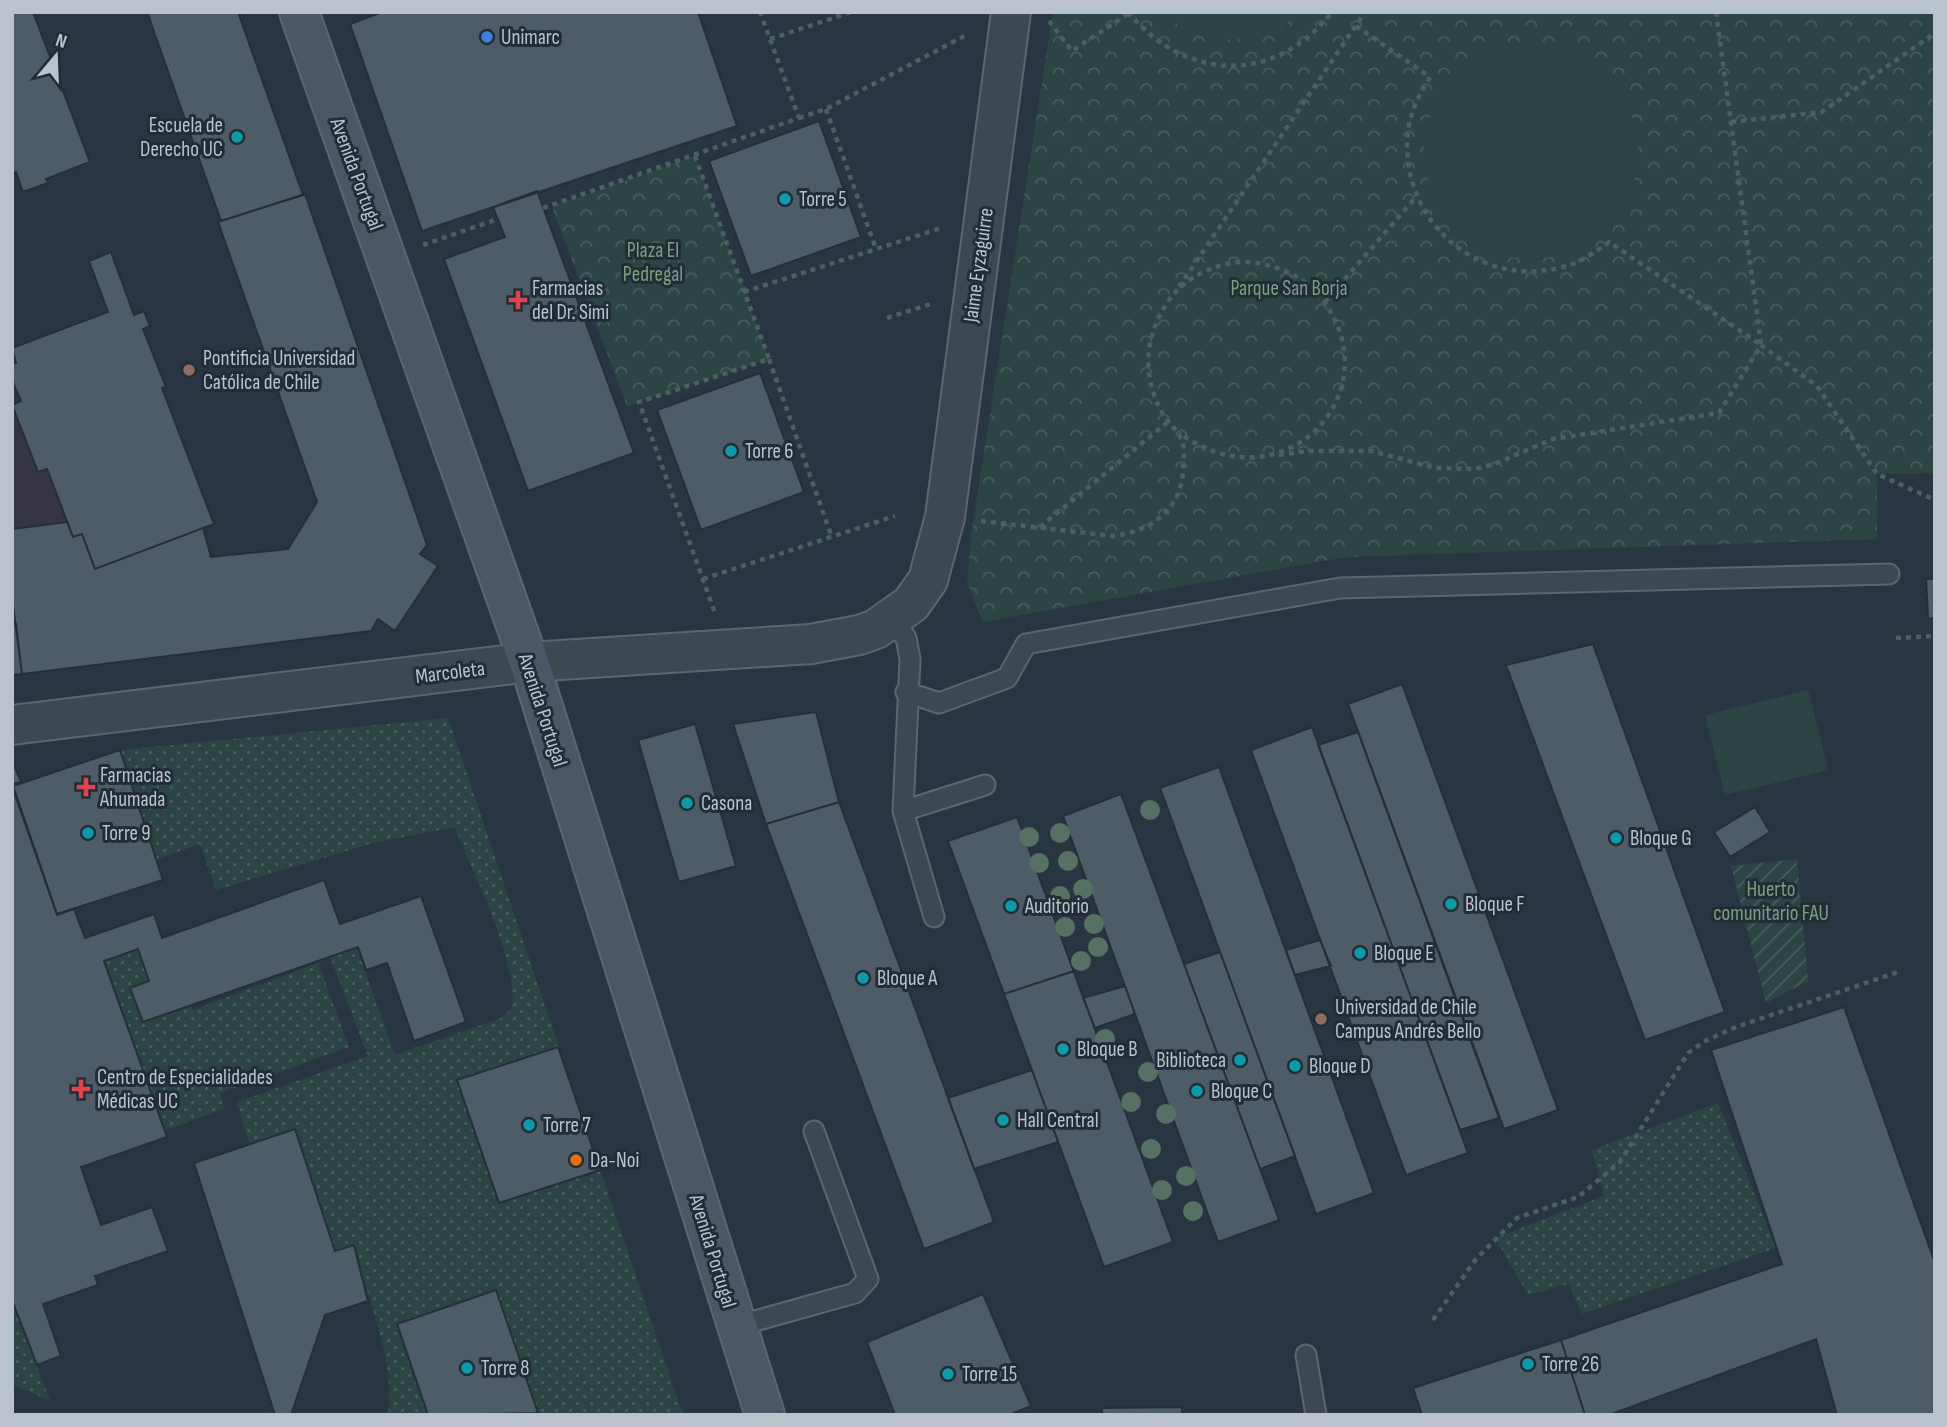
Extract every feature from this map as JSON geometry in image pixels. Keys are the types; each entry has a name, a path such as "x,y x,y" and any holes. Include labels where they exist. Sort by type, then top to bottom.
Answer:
{"main road":[{"name":"Avenida Portugal","path":"299,12 529,662 765,1415"}],"street":[{"name":"Jaime Eyzaguirre","path":"944,517 985,214 1029,14"},
{"name":"Marcoleta","path":"12,725 529,662 811,644 859,635 891,619 911,604 928,580 944,517"}],"lane":[{"path":"906,692 939,703 1007,678 1026,644 1340,588 1889,573"},
{"path":"891,619 906,638 910,659 906,692 903,811 934,917"},
{"path":"903,811 985,785"},
{"path":"737,1326 855,1293 864,1287 868,1279 814,1131"},
{"path":"1306,1355 1316,1415"}],"path":[{"path":"760,12 799,118"},
{"path":"770,39 851,12"},
{"path":"1029,14 1072,51 1128,13 1149,37 1175,53 1205,64 1236,66 1264,62 1290,51 1313,35 1332,12"},
{"path":"1366,12 1161,310 1152,330 1147,352 1148,374 1154,396 1179,433 1199,447 1221,456 1245,459 1307,451 1372,451 1435,468 1475,469 1497,463 1553,439 1719,413 1761,345 1716,12"},
{"path":"1356,26 1430,77 1417,99 1409,123 1406,148 1409,174 1416,197 1428,220 1445,239 1489,265 1514,271 1540,272 1565,267 1609,242 1817,386 1877,474 1935,500"},
{"path":"543,208 826,109 972,32"},
{"path":"1731,122 1822,112 1935,33"},
{"path":"826,109 876,249"},
{"path":"695,156 831,535"},
{"path":"1325,302 1416,197"},
{"path":"744,292 985,214"},
{"path":"418,247 498,219"},
{"path":"1176,291 1195,276 1217,267 1241,262 1265,265 1288,272 1309,285 1325,302 1337,323 1344,346 1344,371 1339,394 1328,416 1312,434 1292,448 1269,457"},
{"path":"728,649 639,402 768,359"},
{"path":"1039,528 1169,421"},
{"path":"944,517 1113,536 1132,534 1149,526 1175,502 1182,485 1184,449 1179,433"},
{"path":"703,579 895,516"},
{"path":"1896,638 1935,636"},
{"path":"1433,1320 1476,1259 1517,1218 1578,1197 1620,1162 1688,1053 1705,1041 1736,1027 1901,971"}],"shaded area":[{"path":"12,405 38,472 47,469 67,522 12,529"}],"green space":[{"name":"Parque San Borja","path":"1053,12 1935,12 1935,473 1877,474 1877,539 1346,557 982,622 967,582 972,529"},
{"path":"1164,12 1299,12 1285,24 1268,32 1232,39 1195,33"},
{"path":"1531,45 1572,53 1607,76 1630,111 1638,152 1630,193 1607,228 1572,251 1531,259 1490,251 1455,228 1432,193 1424,152 1432,111 1455,76 1490,53"},
{"name":"Plaza El Pedregal","path":"695,156 769,359 627,406 552,207"},
{"path":"1808,690 1828,770 1725,795 1705,715"},
{"path":"448,718 683,1415 388,1415 388,1373 384,1352 354,1246 335,1251 295,1129 249,1144 237,1102 368,1056 330,957 356,946 395,1055 501,1018 512,1008 512,988 501,942 483,892 455,827 373,843 216,890 200,844 157,859 120,750"},
{"name":"Huerto comunitario FAU","path":"1797,859 1808,981 1766,1003 1731,866"},
{"path":"165,938 193,1010 318,963 349,1047 220,1093 224,1109 59,1169 12,987"},
{"path":"1718,1103 1776,1248 1582,1314 1569,1284 1528,1295 1495,1238 1604,1196 1592,1150"},
{"path":"12,1300 50,1401 12,1384"}],"building":[{"path":"12,12 33,12 90,162 46,179 48,183 23,192 16,172 12,174"},
{"name":"Escuela de Derecho UC","path":"147,12 238,12 303,195 221,221"},
{"path":"382,12 698,12 737,126 422,231 350,24"},
{"name":"Torre 5","path":"819,121 861,237 751,276 709,161"},
{"path":"537,191 634,453 528,491 444,259 505,237 493,207"},
{"path":"305,194 427,545 420,554 438,566 395,631 378,619 371,631 22,674 12,598 12,529 67,522 73,537 82,534 95,569 203,528 211,557 288,549 317,502 218,222"},
{"path":"111,252 134,315 144,311 150,326 143,329 166,387 162,388 214,524 95,569 82,534 73,537 47,469 38,472 12,405 21,401 12,380 12,364 16,363 12,348 108,312 89,261"},
{"name":"Torre 6","path":"760,373 804,492 701,530 657,410"},
{"path":"1926,579 1935,579 1935,618 1928,619"},
{"path":"16,624 22,674 12,675 12,625"},
{"name":"Bloque G","path":"1593,644 1725,1012 1645,1040 1506,665"},
{"name":"Bloque F","path":"1402,684 1558,1110 1504,1129 1348,704"},
{"path":"816,712 839,802 766,824 733,724"},
{"name":"Casona","path":"695,724 736,866 679,882 638,740"},
{"name":"Bloque E","path":"1312,727 1468,1153 1406,1175 1251,750"},
{"path":"1358,732 1499,1118 1460,1130 1318,745"},
{"name":"Torre 9","path":"120,750 163,880 57,914 13,786"},
{"path":"12,760 21,782 12,784"},
{"name":"Bloque D","path":"1219,767 1374,1193 1316,1214 1160,788"},
{"name":"Centro de Especialidades Médicas UC","path":"12,786 57,915 74,909 85,938 154,914 162,938 324,880 340,924 421,896 466,1022 414,1041 387,963 366,970 358,947 143,1022 130,988 149,981 138,949 104,961 167,1137 81,1167 101,1225 152,1207 168,1251 95,1276 98,1285 43,1304 61,1356 37,1365 12,1300"},
{"name":"Bloque C","path":"1121,794 1279,1220 1218,1242 1063,816"},
{"name":"Bloque A","path":"839,802 994,1222 924,1249 766,824"},
{"path":"1755,807 1770,832 1730,857 1714,832"},
{"name":"Bloque B","path":"1017,817 1173,1242 1104,1267 948,841"},
{"name":"Auditorio","path":"1017,817 1074,971 1004,994 948,841"},
{"path":"1320,940 1331,966 1295,975 1286,950"},
{"name":"Biblioteca","path":"1220,952 1295,1156 1260,1169 1184,964"},
{"path":"1125,986 1135,1014 1095,1028 1083,998"},
{"path":"1844,1007 1935,1263 1935,1415 1837,1415 1816,1339 1609,1415 1585,1415 1561,1340 1782,1264 1711,1050"},
{"name":"Torre 7","path":"558,1047 600,1170 499,1203 457,1080"},
{"name":"Hall Central","path":"1032,1070 1058,1142 974,1169 948,1098"},
{"path":"295,1129 335,1251 354,1245 368,1301 325,1315 291,1415 275,1415 194,1163"},
{"name":"Torre 8","path":"496,1290 538,1413 428,1415 397,1324"},
{"name":"Torre 15","path":"983,1294 1031,1406 1009,1415 895,1415 867,1342"},
{"name":"Torre 26","path":"1561,1340 1585,1415 1422,1415 1413,1388"},
{"path":"1182,1407 1182,1415 1102,1415 1102,1408"}],"place":[{"name":"Unimarc","path":"487,37"},
{"name":"Escuela de Derecho UC","path":"237,137"},
{"name":"Torre 5","path":"785,199"},
{"name":"Farmacias del Dr. Simi","path":"518,300"},
{"name":"Pontificia Universidad Católica de Chile","path":"189,370"},
{"name":"Torre 6","path":"731,451"},
{"name":"Farmacias Ahumada","path":"86,787"},
{"name":"Casona","path":"687,803"},
{"name":"Torre 9","path":"88,833"},
{"name":"Bloque G","path":"1616,838"},
{"name":"Bloque F","path":"1451,904"},
{"name":"Auditorio","path":"1011,906"},
{"name":"Bloque E","path":"1360,953"},
{"name":"Bloque A","path":"863,978"},
{"name":"Universidad de Chile Campus Andrés Bello","path":"1321,1019"},
{"name":"Bloque B","path":"1063,1049"},
{"name":"Biblioteca","path":"1240,1060"},
{"name":"Bloque D","path":"1295,1066"},
{"name":"Centro de Especialidades Médicas UC","path":"81,1089"},
{"name":"Bloque C","path":"1197,1091"},
{"name":"Hall Central","path":"1003,1120"},
{"name":"Torre 7","path":"529,1125"},
{"name":"Da-Noi","path":"576,1160"},
{"name":"Torre 26","path":"1528,1364"},
{"name":"Torre 8","path":"467,1368"},
{"name":"Torre 15","path":"948,1374"}]}
